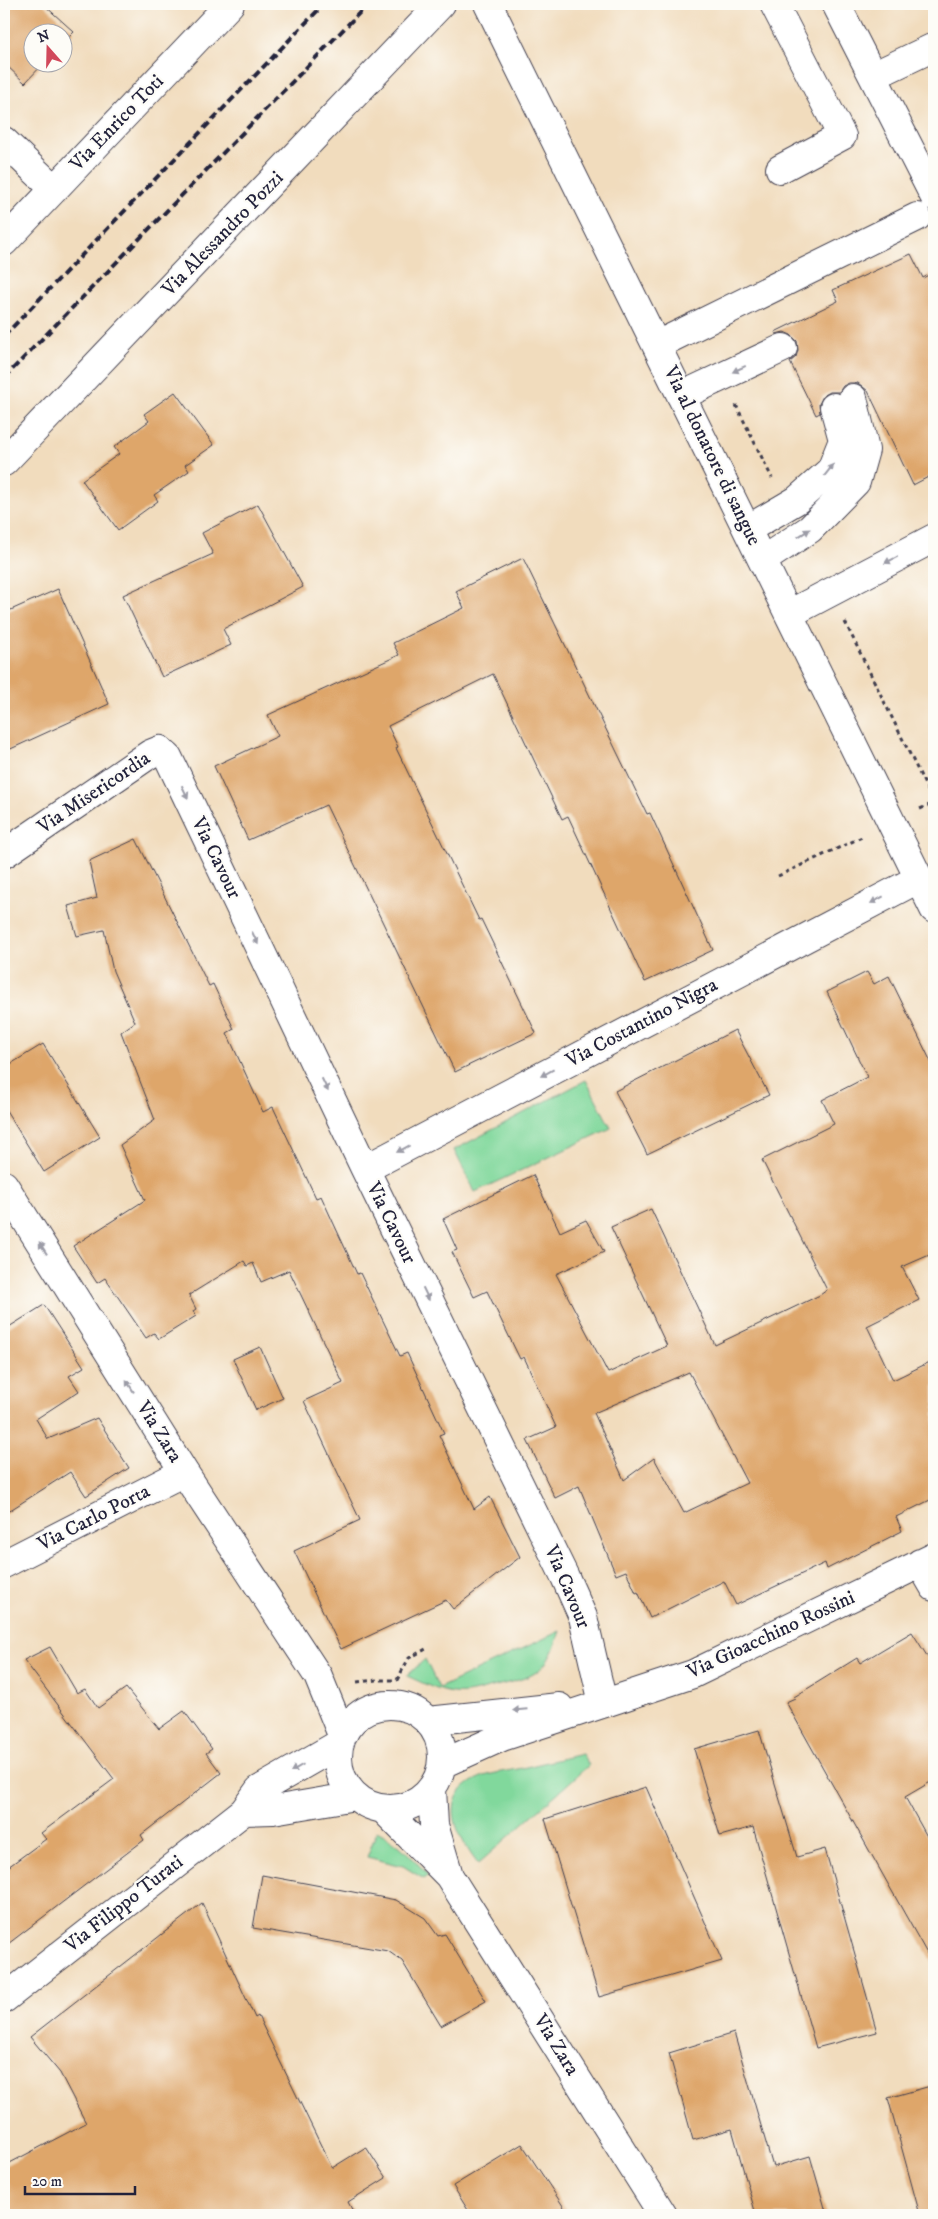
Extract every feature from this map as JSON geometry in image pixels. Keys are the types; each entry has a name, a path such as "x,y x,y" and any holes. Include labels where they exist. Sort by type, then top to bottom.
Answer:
{"street":[{"name":"Via Enrico Toti","path":"4,242 230,4"},
{"name":"Via Alessandro Pozzi","path":"4,462 441,4"},
{"name":"Via al donatore di sangue","path":"488,4 893,822 934,909"},
{"path":"774,4 842,136 780,169"},
{"path":"836,4 934,196"},
{"path":"873,76 934,47"},
{"path":"4,141 54,189"},
{"path":"657,345 917,217"},
{"path":"681,396 783,348"},
{"path":"748,529 797,500 831,470 843,440 844,402 865,450 856,482 810,529 763,560"},
{"path":"789,614 934,538"},
{"name":"Via Misericordia","path":"4,854 150,754 160,750"},
{"name":"Via Cavour","path":"160,750 168,757 365,1168 565,1577 583,1618 603,1703"},
{"name":"Via Costantino Nigra","path":"365,1168 920,878"},
{"name":"Via Zara","path":"4,1185 184,1472 318,1676 340,1739"},
{"name":"Via Carlo Porta","path":"4,1564 184,1472"},
{"path":"927,1560 934,1587"},
{"name":"Via Gioacchino Rossini","path":"442,1764 502,1737 693,1674 927,1560"},
{"name":"Via Zara","path":"318,1676 369,1708"},
{"name":"Via Gioacchino Rossini","path":"428,1721 603,1703"},
{"path":"396,1705 413,1710 428,1721 442,1745 442,1764 432,1789 426,1796 410,1806 383,1809 365,1804 347,1788 339,1771 337,1753 340,1739 354,1719 369,1708 396,1705"},
{"name":"Via Filippo Turati","path":"4,1999 244,1811 259,1790 340,1739"},
{"name":"Via Zara","path":"432,1789 434,1825 449,1876"},
{"path":"244,1811 273,1810 355,1796"},
{"name":"Via Zara","path":"383,1809 449,1876 663,2215"}],"path":[{"path":"893,822 934,803"},
{"path":"318,1676 337,1665 347,1681 356,1683 397,1680 409,1658 426,1649"}],"green space":[{"path":"586,1080 611,1128 475,1192 454,1150"},
{"path":"560,1631 550,1657 544,1666 537,1672 519,1680 473,1692 459,1693 436,1689 407,1676 425,1659 439,1688"},
{"path":"582,1754 589,1765 478,1864 457,1828 454,1816 455,1804 459,1793 469,1784 484,1776"},
{"path":"377,1831 405,1851 428,1876 424,1879 403,1866 367,1857"}],"building":[{"path":"4,4 43,4 63,22 22,22 22,72 35,72 25,83 4,63"},
{"path":"911,254 923,278 934,272 934,474 913,485 868,391 858,383 849,383 843,386 839,392 830,392 823,396 819,404 820,413 816,415 790,362 796,357 798,350 797,341 791,335 784,332 776,334 775,332 838,301 833,290"},
{"path":"175,392 214,445 185,465 189,471 154,495 158,501 118,530 82,480 119,454 114,447 149,421 144,414"},
{"path":"258,504 303,587 223,629 231,645 162,677 123,595 213,554 202,533"},
{"path":"523,558 647,814 650,813 713,950 645,982 568,816 562,819 493,674 388,726 398,747 396,748 536,1033 455,1072 326,805 248,840 214,766 278,736 268,715 399,655 393,643 464,608 456,591"},
{"path":"58,589 109,704 4,752 4,613"},
{"path":"136,839 209,986 213,984 234,1029 227,1033 263,1112 273,1107 316,1198 321,1196 357,1274 360,1273 400,1356 407,1353 444,1433 439,1435 474,1509 490,1497 520,1557 453,1609 446,1600 341,1649 294,1551 360,1520 304,1401 343,1383 289,1270 261,1282 253,1263 247,1266 244,1261 189,1295 196,1309 193,1311 196,1316 159,1339 154,1333 146,1338 105,1278 97,1283 73,1246 145,1200 120,1145 155,1120 121,1032 135,1022 113,971 104,930 77,936 68,906 97,898 89,861"},
{"path":"867,972 874,984 889,976 934,1068 934,1253 902,1267 919,1300 867,1326 893,1380 934,1360 934,1498 896,1517 902,1531 827,1569 825,1563 736,1605 724,1581 650,1618 626,1571 616,1575 579,1486 555,1498 527,1440 556,1427 524,1357 520,1359 487,1291 474,1297 452,1252 457,1250 443,1219 533,1175 560,1232 586,1220 604,1252 556,1274 608,1373 667,1346 611,1227 651,1209 715,1345 820,1295 827,1290 762,1160 834,1124 822,1100 867,1077 827,992","holes":["689,1372 747,1483 684,1513 654,1458 624,1480 594,1413"]},
{"path":"735,1030 769,1095 647,1154 615,1091"},
{"path":"43,1044 100,1137 44,1172 4,1107 4,1068"},
{"path":"44,1305 84,1367 69,1376 79,1391 36,1419 48,1439 97,1418 129,1468 86,1496 70,1472 4,1514 4,1330"},
{"path":"260,1347 283,1398 256,1410 233,1359"},
{"path":"912,1632 934,1667 934,1780 905,1797 934,1849 934,1966 786,1702 857,1658 860,1663"},
{"path":"50,1647 77,1693 85,1689 98,1708 126,1688 159,1729 184,1711 212,1749 206,1753 221,1773 141,1835 144,1840 4,1947 4,1870 46,1839 41,1833 114,1779 24,1660"},
{"path":"759,1730 797,1857 825,1849 877,2032 816,2048 753,1827 720,1836 694,1749"},
{"path":"646,1787 722,1961 599,1997 545,1819"},
{"path":"262,1875 396,1900 425,1918 438,1936 445,1934 486,2001 441,2026 402,1961 388,1951 253,1928"},
{"path":"202,1903 255,2018 258,2016 332,2168 366,2147 386,2178 348,2202 355,2215 4,2215 4,2166 86,2123 60,2073 30,2037"},
{"path":"734,2033 773,2167 810,2156 827,2215 756,2215 732,2129 693,2140 669,2053"},
{"path":"934,2085 934,2215 920,2215 888,2098"},
{"path":"522,2144 569,2215 471,2215 453,2186"}],"railway":[{"path":"4,336 324,4"},
{"path":"4,378 368,4"}]}
